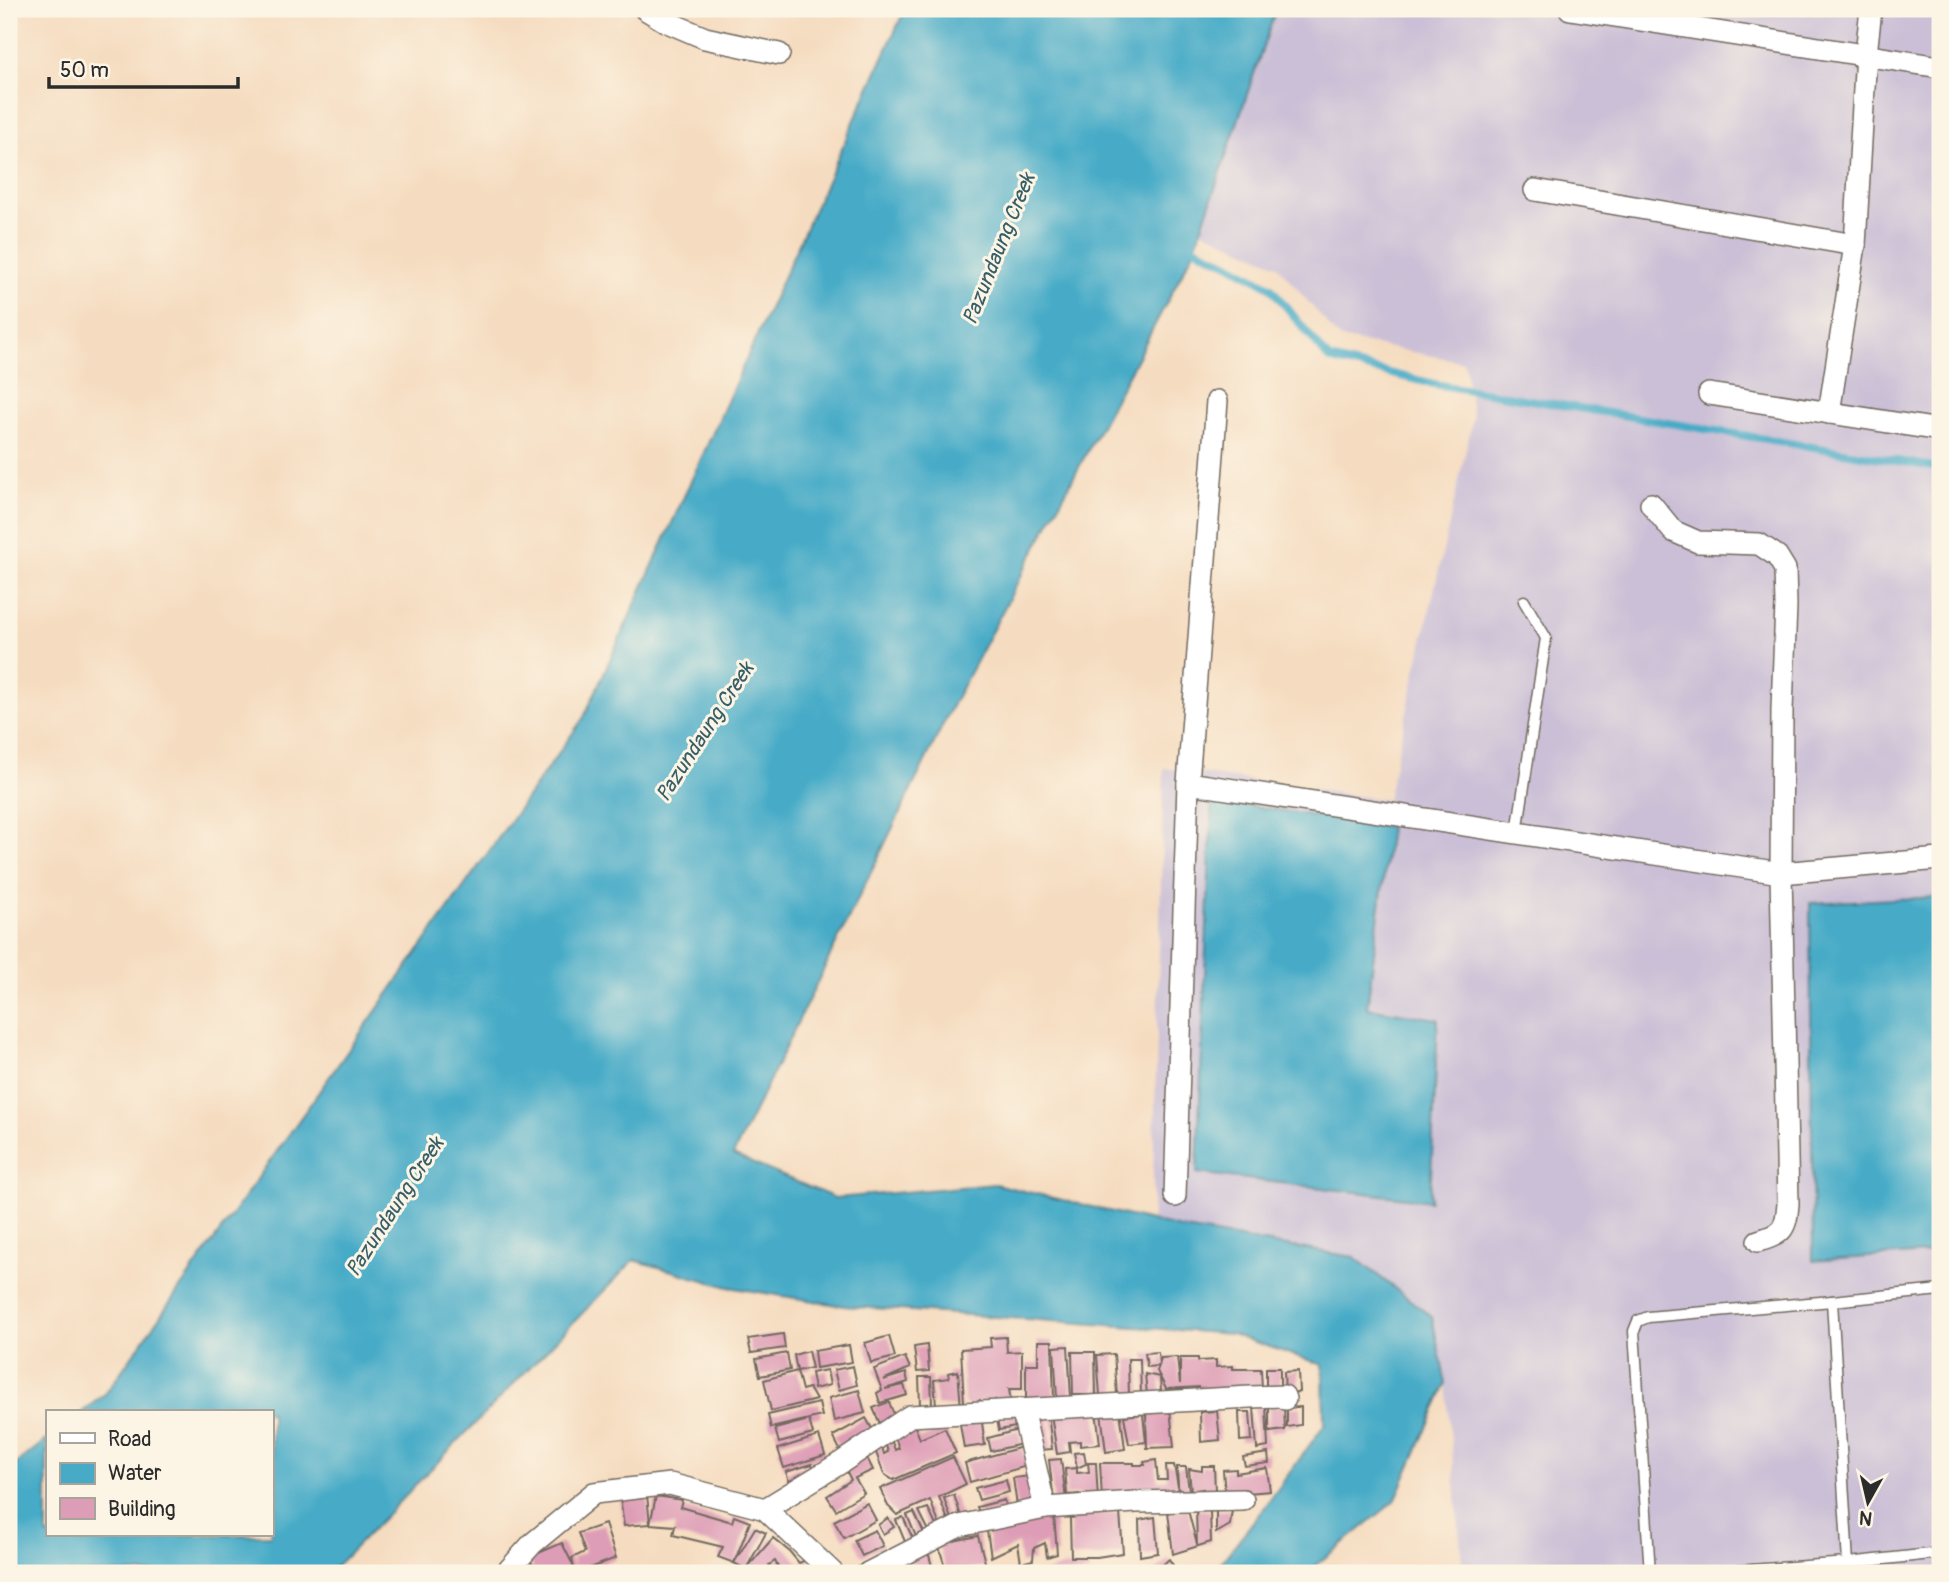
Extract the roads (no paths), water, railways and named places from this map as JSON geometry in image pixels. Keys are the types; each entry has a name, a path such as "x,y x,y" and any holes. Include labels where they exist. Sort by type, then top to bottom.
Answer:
{"street":[{"path":"645,9 705,38 779,54"},
{"path":"1570,9 1940,67"},
{"path":"1829,413 1855,245 1871,9"},
{"path":"1535,190 1855,245"},
{"path":"1709,394 1940,429"},
{"path":"1175,1195 1188,783 1217,401"},
{"path":"1651,504 1673,531 1698,542 1759,544 1777,556 1785,569 1781,873 1788,1204 1786,1223 1775,1237 1759,1241"},
{"path":"1188,783 1781,873 1940,859"},
{"path":"765,1509 910,1416 1250,1397 1284,1396 1285,1399"},
{"path":"1022,1409 1045,1508"},
{"path":"506,1573 532,1544 594,1493 670,1483 765,1509 833,1573"},
{"path":"868,1573 959,1526 1045,1508 1136,1502 1243,1500"}],"lane":[{"path":"1517,833 1546,638 1524,601"},
{"path":"1650,1573 1634,1331 1638,1321 1648,1317 1940,1290"},
{"path":"1832,1301 1848,1563"},
{"path":"1707,1573 1940,1553"}],"water":[{"name":"Pazundaung Creek","path":"905,9 1276,9 1193,253 954,702 733,1155 835,1198 995,1184 1185,1229 1354,1257 1432,1317 1446,1384 1395,1501 1306,1573 1213,1573 1324,1425 1323,1365 1231,1334 844,1306 728,1287 634,1260 330,1573 9,1573 9,1470 46,1440 46,1536 273,1536 273,1410 85,1410 106,1393 584,717"},
{"path":"1212,800 1390,827 1367,1008 1438,1019 1430,1201 1197,1173"},
{"path":"1940,897 1940,1252 1813,1261 1810,903"}],"waterway":[{"path":"1186,244 1270,287 1329,359 1434,384 1940,468"}]}
